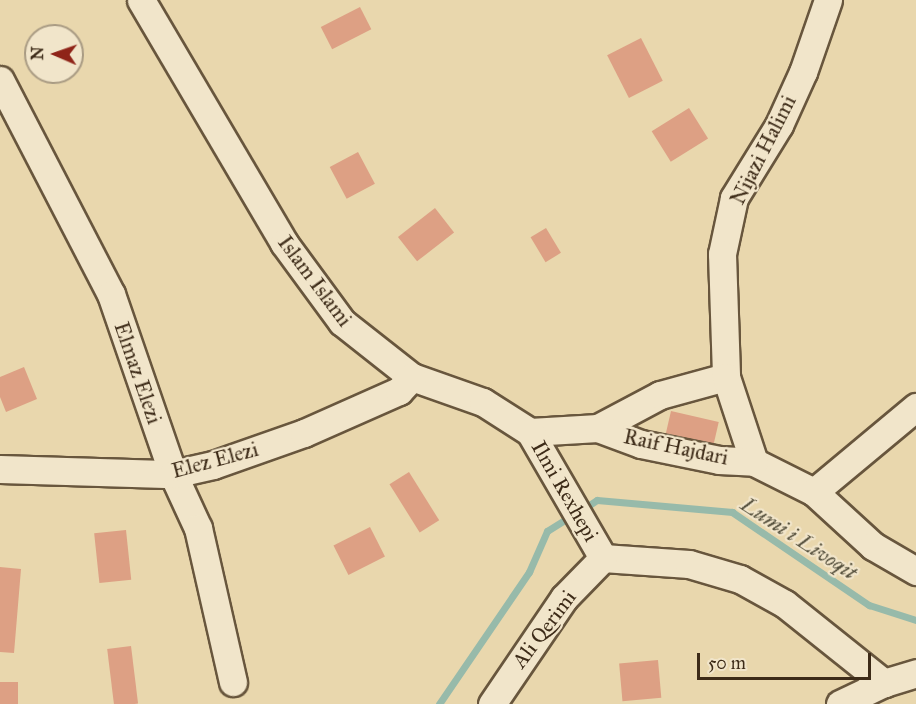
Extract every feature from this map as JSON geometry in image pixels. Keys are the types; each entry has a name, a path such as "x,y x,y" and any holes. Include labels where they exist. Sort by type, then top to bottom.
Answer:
{"street":[{"name":"Islam Islami","path":"141,0 284,243 342,322 412,377 483,402 530,432"},
{"name":"Nijazi Halimi","path":"726,377 722,254 734,198 779,124 803,72 828,0"},
{"name":"Elmaz Elezi","path":"0,80 111,294 173,474 198,528 233,682"},
{"name":"Elez Elezi","path":"0,469 173,474 213,465 304,433 399,391 412,377"},
{"path":"530,432 598,428 660,395 726,377"},
{"name":"Raif Hajdari","path":"726,377 754,462"},
{"path":"814,492 916,407"},
{"name":"Raif Hajdari","path":"598,428 641,444 720,460 754,462 814,492 873,546 916,571"},
{"name":"Ilmi Rexhepi","path":"530,432 599,549 689,564 740,579 785,604 884,683"},
{"name":"Ali Qerimi","path":"492,704 599,549"},
{"path":"840,704 884,683 916,673"}],"building":[{"path":"360,7 371,29 332,49 321,27"},
{"path":"641,38 663,81 629,98 607,55"},
{"path":"689,108 708,139 671,162 652,131"},
{"path":"358,152 375,184 347,199 330,167"},
{"path":"435,208 454,232 417,261 398,237"},
{"path":"546,228 561,253 546,262 531,237"},
{"path":"24,367 37,399 6,412 0,397 0,377"},
{"path":"671,411 719,422 714,444 666,433"},
{"path":"409,472 439,520 420,533 389,484"},
{"path":"370,527 385,556 348,575 333,546"},
{"path":"126,530 131,580 99,583 94,533"},
{"path":"0,567 21,569 14,653 0,652"},
{"path":"131,646 138,704 114,704 107,649"},
{"path":"658,660 661,698 622,701 619,663"},
{"path":"0,682 18,682 18,704 0,704"}],"waterway":[{"name":"Lumi i Livoqit","path":"582,510 597,500 732,512 869,605 916,620"},
{"name":"Lumi i Livoqit","path":"439,704 529,572 547,531 573,515"}]}
